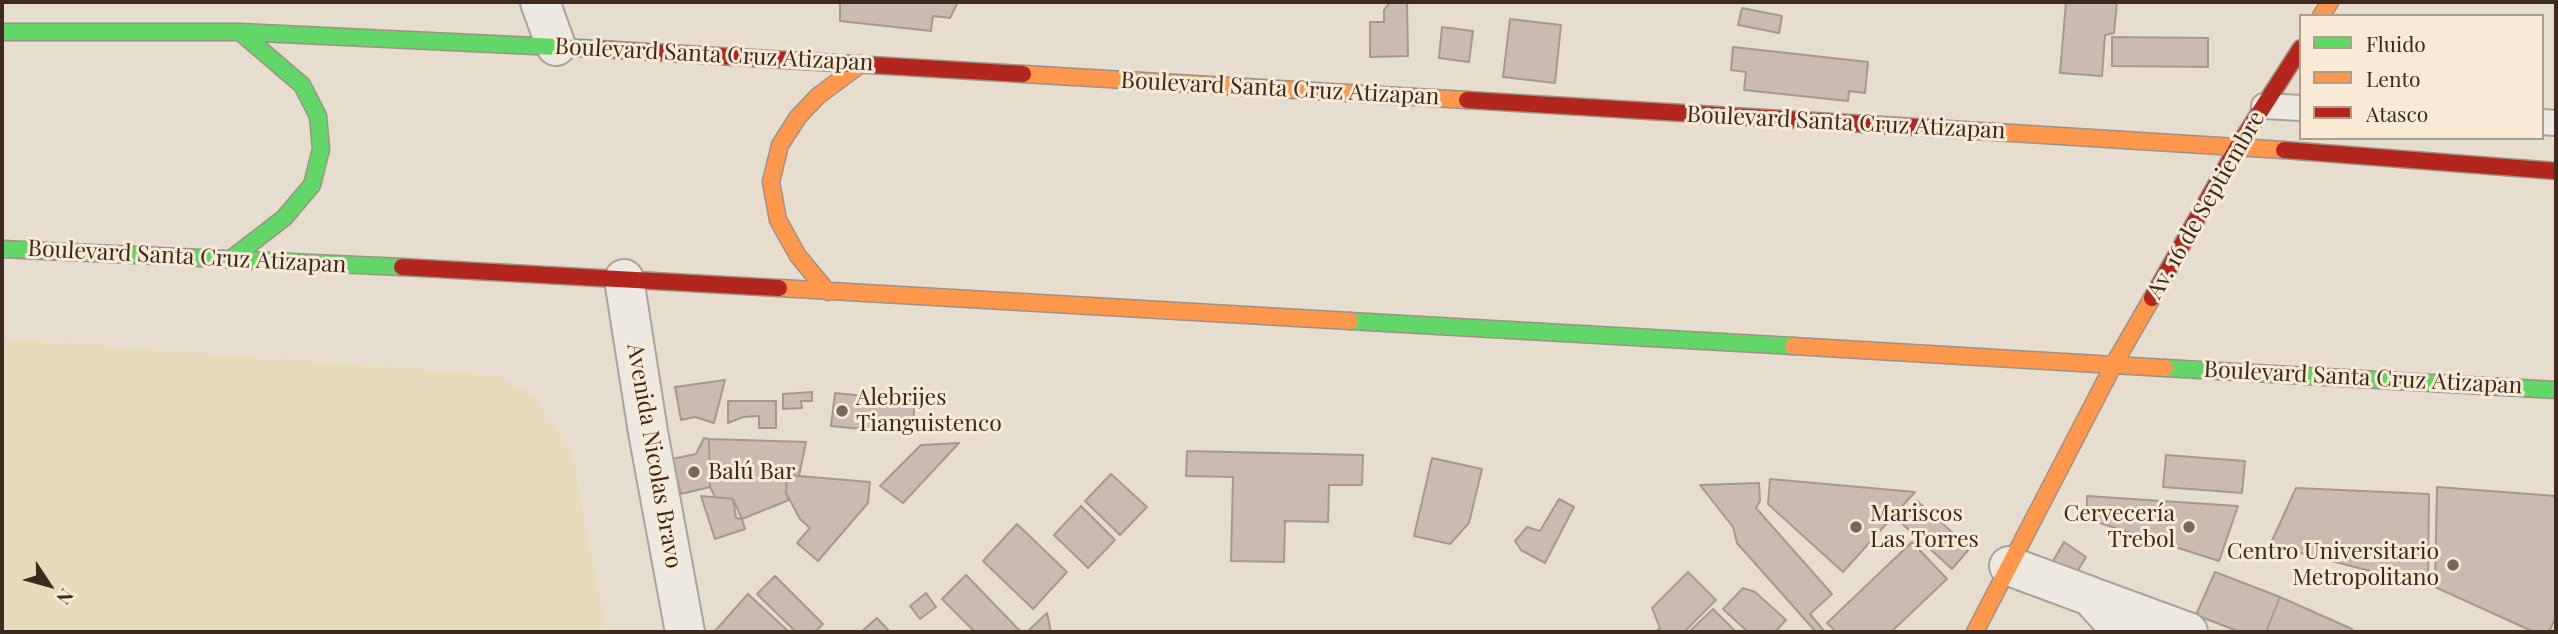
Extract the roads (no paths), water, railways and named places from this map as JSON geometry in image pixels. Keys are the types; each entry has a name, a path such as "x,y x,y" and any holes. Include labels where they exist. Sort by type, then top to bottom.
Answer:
{"main road":[{"name":"Boulevard Santa Cruz Atizapan","path":"2,32 240,32 556,46 2238,146 2556,171"},
{"path":"232,258 284,218 312,185 321,149 318,116 302,85 240,32"},
{"name":"Av. 16 de Septiembre","path":"1975,632 2115,364 2238,146 2299,51"},
{"path":"828,292 798,256 778,220 771,182 780,145 798,117 818,96 861,64"},
{"name":"Boulevard Santa Cruz Atizapan","path":"2,249 624,279 2556,390"}],"street":[{"path":"540,2 556,46"},
{"name":"Avenida Nicolas Bravo","path":"624,279 648,432 685,632"},
{"path":"2009,566 2188,632"},
{"path":"2090,596 2123,632"}],"lane":[{"path":"2264,106 2299,108"}],"place":[{"name":"Alebrijes Tianguistenco","path":"842,411"},
{"name":"Balú Bar","path":"694,472"},
{"name":"Mariscos Las Torres","path":"1856,527"},
{"name":"Cervecería Trebol","path":"2189,527"},
{"name":"Centro Universitario Metropolitano","path":"2453,565"}]}
